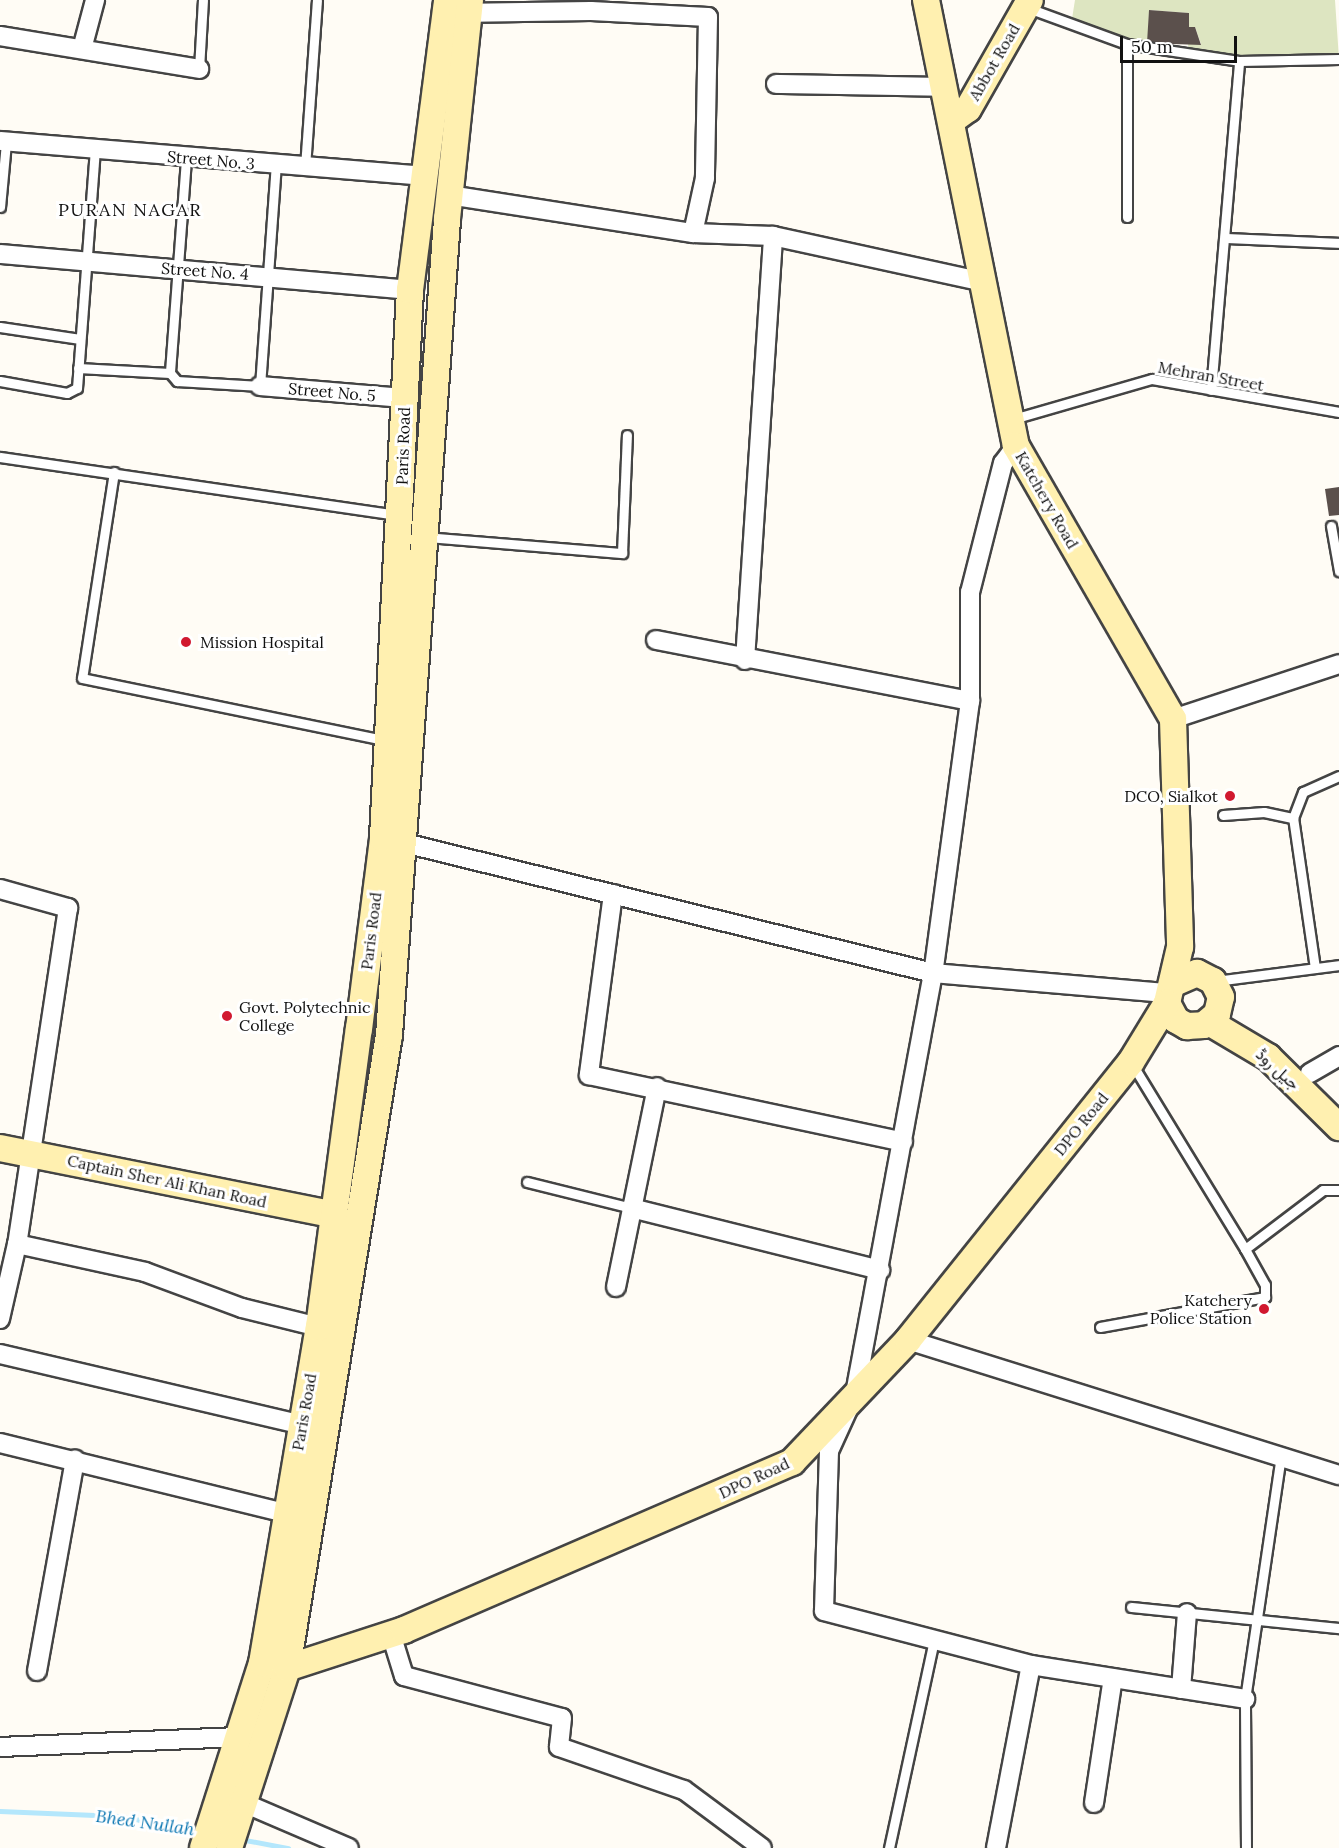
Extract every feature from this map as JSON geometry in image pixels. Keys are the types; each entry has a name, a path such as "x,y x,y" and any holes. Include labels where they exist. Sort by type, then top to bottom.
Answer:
{"main road":[{"name":"Katchery Road","path":"926,0 954,119 1016,446 1173,719 1180,947 1175,995"},
{"name":"Abbot Road","path":"954,119 968,109 1027,2"},
{"name":"Paris Road","path":"204,1847 262,1663 319,1327 359,1029 395,841 387,740 410,290 423,176 458,7"},
{"name":"Paris Road","path":"229,1848 287,1668 389,1035 395,841 426,537 449,195 458,7"},
{"path":"1213,981 1215,1014 1175,995 1213,981"},
{"name":"DPO Road","path":"262,1663 287,1668 391,1634 792,1462 908,1340 1131,1062 1153,1032 1175,995"},
{"name":"جیل روڈ","path":"1215,1014 1276,1047 1310,1073 1339,1105"},
{"name":"جیل روڈ","path":"1215,1014 1268,1057 1339,1126"},
{"path":"359,1029 389,1035"},
{"name":"Captain Sher Ali Khan Road","path":"0,1148 334,1215"}],"street":[{"path":"82,49 95,0"},
{"path":"458,7 708,17 705,178 693,233"},
{"path":"0,36 199,69"},
{"path":"776,84 946,87"},
{"name":"Street No. 3","path":"3,141 186,159 423,176"},
{"path":"449,195 693,233 773,236 984,282"},
{"path":"745,660 773,236"},
{"name":"Street No. 4","path":"0,254 268,275 410,290"},
{"name":"Street No. 5","path":"260,386 404,398"},
{"path":"1016,446 1003,464 970,592 970,701 933,973 880,1270 855,1394 829,1451 824,1611 1030,1665 1245,1699"},
{"path":"656,640 745,660 970,701"},
{"path":"1173,719 1339,664"},
{"path":"395,841 933,973 1175,995"},
{"path":"0,889 69,908 17,1244 3,1283 0,1319"},
{"path":"612,894 586,1068 602,1080 657,1087 903,1142"},
{"path":"1310,1073 1339,1056"},
{"path":"616,1287 657,1087"},
{"path":"631,1208 880,1270"},
{"path":"17,1244 145,1272 242,1308 319,1327"},
{"path":"908,1340 1339,1475"},
{"path":"0,1354 302,1425"},
{"path":"0,1443 286,1514"},
{"path":"37,1671 75,1460"},
{"path":"1181,1689 1187,1613"},
{"path":"391,1634 404,1676 562,1718 559,1747 684,1790 762,1848"},
{"path":"996,1848 1030,1665"},
{"path":"1094,1803 1113,1678"},
{"path":"0,1747 237,1737"},
{"path":"244,1803 349,1848"}],"lane":[{"path":"199,69 203,0"},
{"path":"304,167 317,0"},
{"path":"1027,2 1127,44 1239,61 1339,59"},
{"path":"1127,44 1127,217"},
{"path":"1211,390 1239,61"},
{"path":"0,207 3,141"},
{"path":"0,381 74,392 78,368 95,150"},
{"path":"186,159 170,373 177,381 260,386 276,165"},
{"path":"1225,238 1339,243"},
{"path":"0,327 80,339"},
{"path":"78,368 170,373"},
{"name":"Mehran Street","path":"1011,420 1152,379 1339,412"},
{"path":"426,537 622,553 627,435"},
{"path":"0,457 400,515"},
{"path":"114,472 82,678 387,740"},
{"path":"1331,526 1339,571"},
{"path":"1315,968 1293,818 1303,792 1339,777"},
{"path":"1223,815 1264,812 1293,818"},
{"path":"1213,981 1339,965"},
{"path":"1100,1327 1265,1297 1265,1285 1245,1249 1131,1062"},
{"path":"527,1182 631,1208"},
{"path":"1245,1249 1323,1190 1339,1190"},
{"path":"1246,1848 1245,1699 1281,1456"},
{"path":"1131,1607 1339,1628"},
{"path":"889,1848 934,1639"}],"green space":[{"path":"1075,0 1335,0 1339,59 1239,61 1189,53 1188,44 1201,44 1195,27 1189,27 1189,13 1149,10 1148,47 1071,25"}],"building":[{"path":"1149,10 1189,13 1189,27 1195,27 1201,45 1147,43"},
{"path":"1339,487 1339,515 1329,516 1325,489"}],"waterway":[{"name":"Bhed Nullah","path":"0,1811 118,1816 200,1831"},
{"name":"Bhed Nullah","path":"240,1839 288,1848"}],"place":[{"name":"Mission Hospital","path":"186,642"},
{"name":"DCO, Sialkot","path":"1230,796"},
{"name":"Govt. Polytechnic College","path":"227,1016"},
{"name":"Katchery Police Station","path":"1264,1309"}],"district":[{"name":"PURAN NAGAR","path":"130,210"}]}
